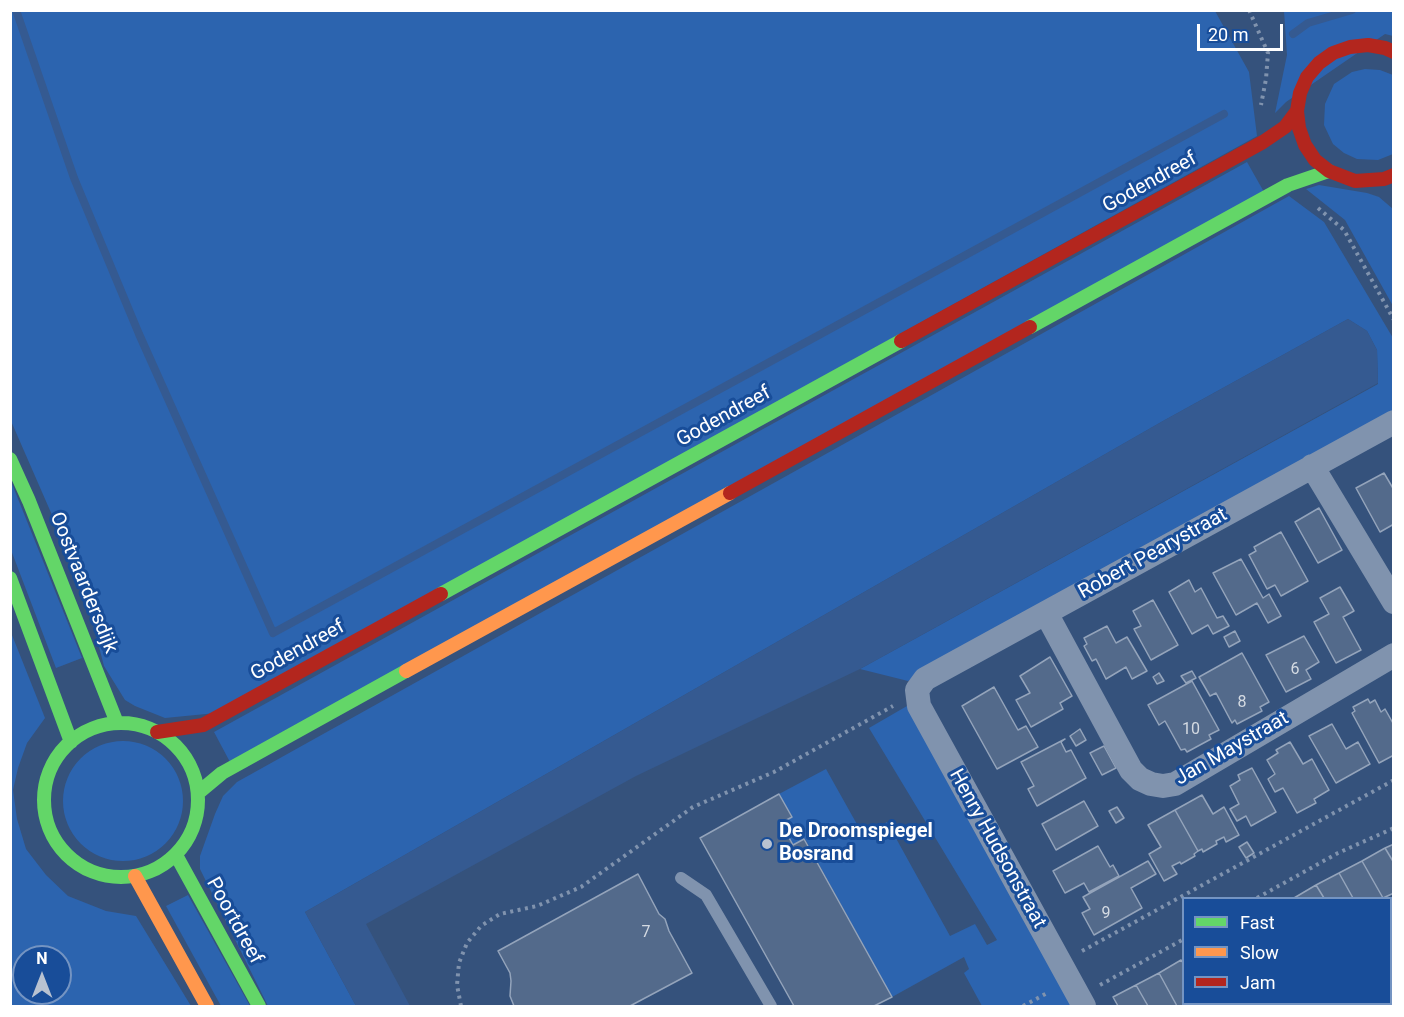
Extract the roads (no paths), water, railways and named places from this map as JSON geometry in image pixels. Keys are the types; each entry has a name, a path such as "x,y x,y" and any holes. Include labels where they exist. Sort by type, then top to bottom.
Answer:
{"main road":[{"path":"1394,52 1368,45 1350,47 1333,53 1318,63 1307,77 1300,93 1297,111 1299,128 1305,145 1315,160 1329,171 1341,177 1368,181 1394,175"},
{"name":"Godendreef","path":"157,732 203,725 1263,142 1285,128 1297,111"},
{"path":"198,793 222,773 1288,185 1329,171"},
{"name":"Oostvaardersdijk","path":"10,459 29,501 117,723"},
{"path":"10,578 71,742"},
{"path":"117,723 137,725 157,732 185,757 194,774 198,793 197,816 189,837 176,855 157,869 135,876 110,876 86,869 65,854 51,833 44,809 45,784 55,761 71,742 92,729 117,723"},
{"name":"Poortdreef","path":"176,855 259,1006"},
{"path":"135,876 207,1006"}],"street":[{"path":"1368,181 1387,188 1394,195"},
{"name":"Robert Pearystraat","path":"917,690 925,679 1394,422"},
{"path":"1312,466 1394,602"},
{"name":"Jan Maystraat","path":"1046,613 1131,770 1140,779 1163,786 1175,783 1394,655"},
{"name":"Henry Hudsonstraat","path":"917,690 919,706 1081,1002"}],"lane":[{"path":"681,878 706,895 771,1006"}],"waterway":[{"path":"16,10 74,178 139,334 273,633 1224,114"},
{"path":"1293,34 1308,23 1352,10"}],"place":[{"name":"De Droomspiegel Bosrand","path":"767,844"}]}
